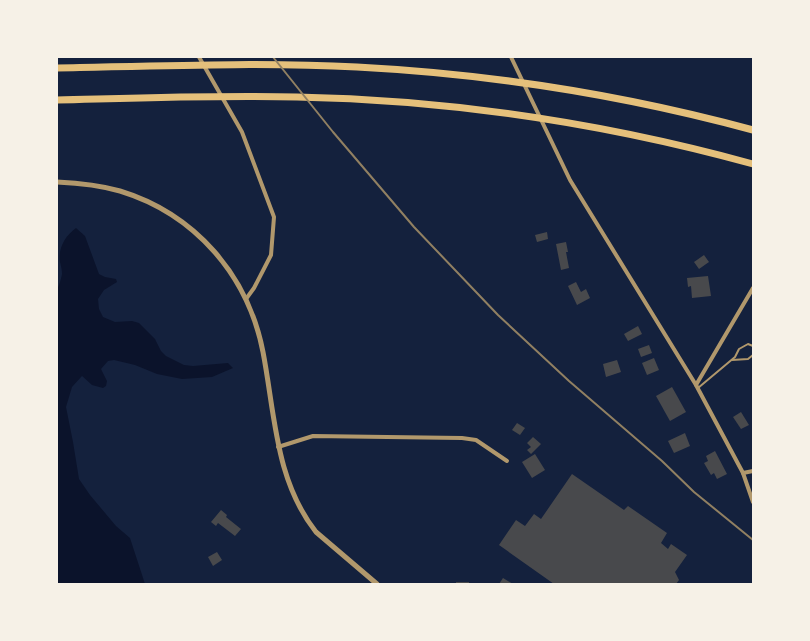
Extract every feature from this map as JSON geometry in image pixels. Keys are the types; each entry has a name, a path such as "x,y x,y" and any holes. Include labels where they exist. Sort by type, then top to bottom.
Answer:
{"highway":[{"path":"57,68 302,65 411,71 479,77 586,92 659,107 753,130"},
{"path":"57,100 187,96 298,96 424,104 541,117 618,131 688,146 753,164"}],"street":[{"path":"199,57 242,132 274,217 271,255 254,288 246,299"},
{"path":"512,57 570,180 697,386 743,473 753,502"},
{"path":"57,182 89,184 118,191 145,200 166,210 196,233 228,268 239,284 254,318 263,352 278,447 290,487 316,532 378,584"},
{"path":"697,386 753,288"},
{"path":"278,447 312,436 462,438 476,440 507,461"},
{"path":"743,473 753,471"}],"lane":[{"path":"697,386 731,360 744,346 748,344 753,346"},
{"path":"731,360 748,359 753,355"}],"water":[{"path":"76,228 85,236 99,274 116,279 117,282 104,290 98,299 99,309 103,317 115,322 132,321 139,323 155,339 161,351 166,356 184,365 193,366 228,363 233,368 212,377 182,379 157,374 135,365 114,360 108,361 101,369 107,381 106,386 103,388 92,385 82,376 72,387 66,407 79,479 90,495 116,526 130,538 145,584 57,584 57,290 62,274 60,262 61,247"}],"building":[{"path":"547,232 548,239 537,242 535,235"},
{"path":"566,242 569,268 561,270 556,244"},
{"path":"704,255 709,262 699,269 694,262"},
{"path":"708,276 711,296 692,298 691,286 688,287 687,278"},
{"path":"576,282 581,292 586,289 590,298 577,305 568,286"},
{"path":"638,326 642,334 628,341 624,334"},
{"path":"649,345 652,353 641,357 638,349"},
{"path":"654,358 659,370 647,375 642,363"},
{"path":"617,360 621,372 606,377 603,364"},
{"path":"672,387 686,412 670,421 656,396"},
{"path":"741,412 749,425 741,429 733,417"},
{"path":"517,423 525,428 520,435 512,430"},
{"path":"685,433 690,446 674,453 668,441"},
{"path":"533,437 541,444 531,454 527,450 531,447 527,443"},
{"path":"715,451 727,474 717,479 714,473 711,475 704,463 708,461 706,456"},
{"path":"535,454 545,470 532,478 522,462"},
{"path":"572,474 624,510 628,506 667,533 661,543 668,549 671,544 687,555 675,572 679,580 676,584 554,584 499,545 516,520 525,526 534,514 541,519"},
{"path":"221,510 227,515 226,517 241,529 235,536 218,523 216,526 211,522"},
{"path":"217,552 222,560 213,566 208,557"},
{"path":"503,578 513,584 499,584"},
{"path":"456,582 469,582 469,584 456,584"}],"railway":[{"path":"273,57 333,132 414,227 498,315 569,381 662,461 694,492 753,540"}]}
